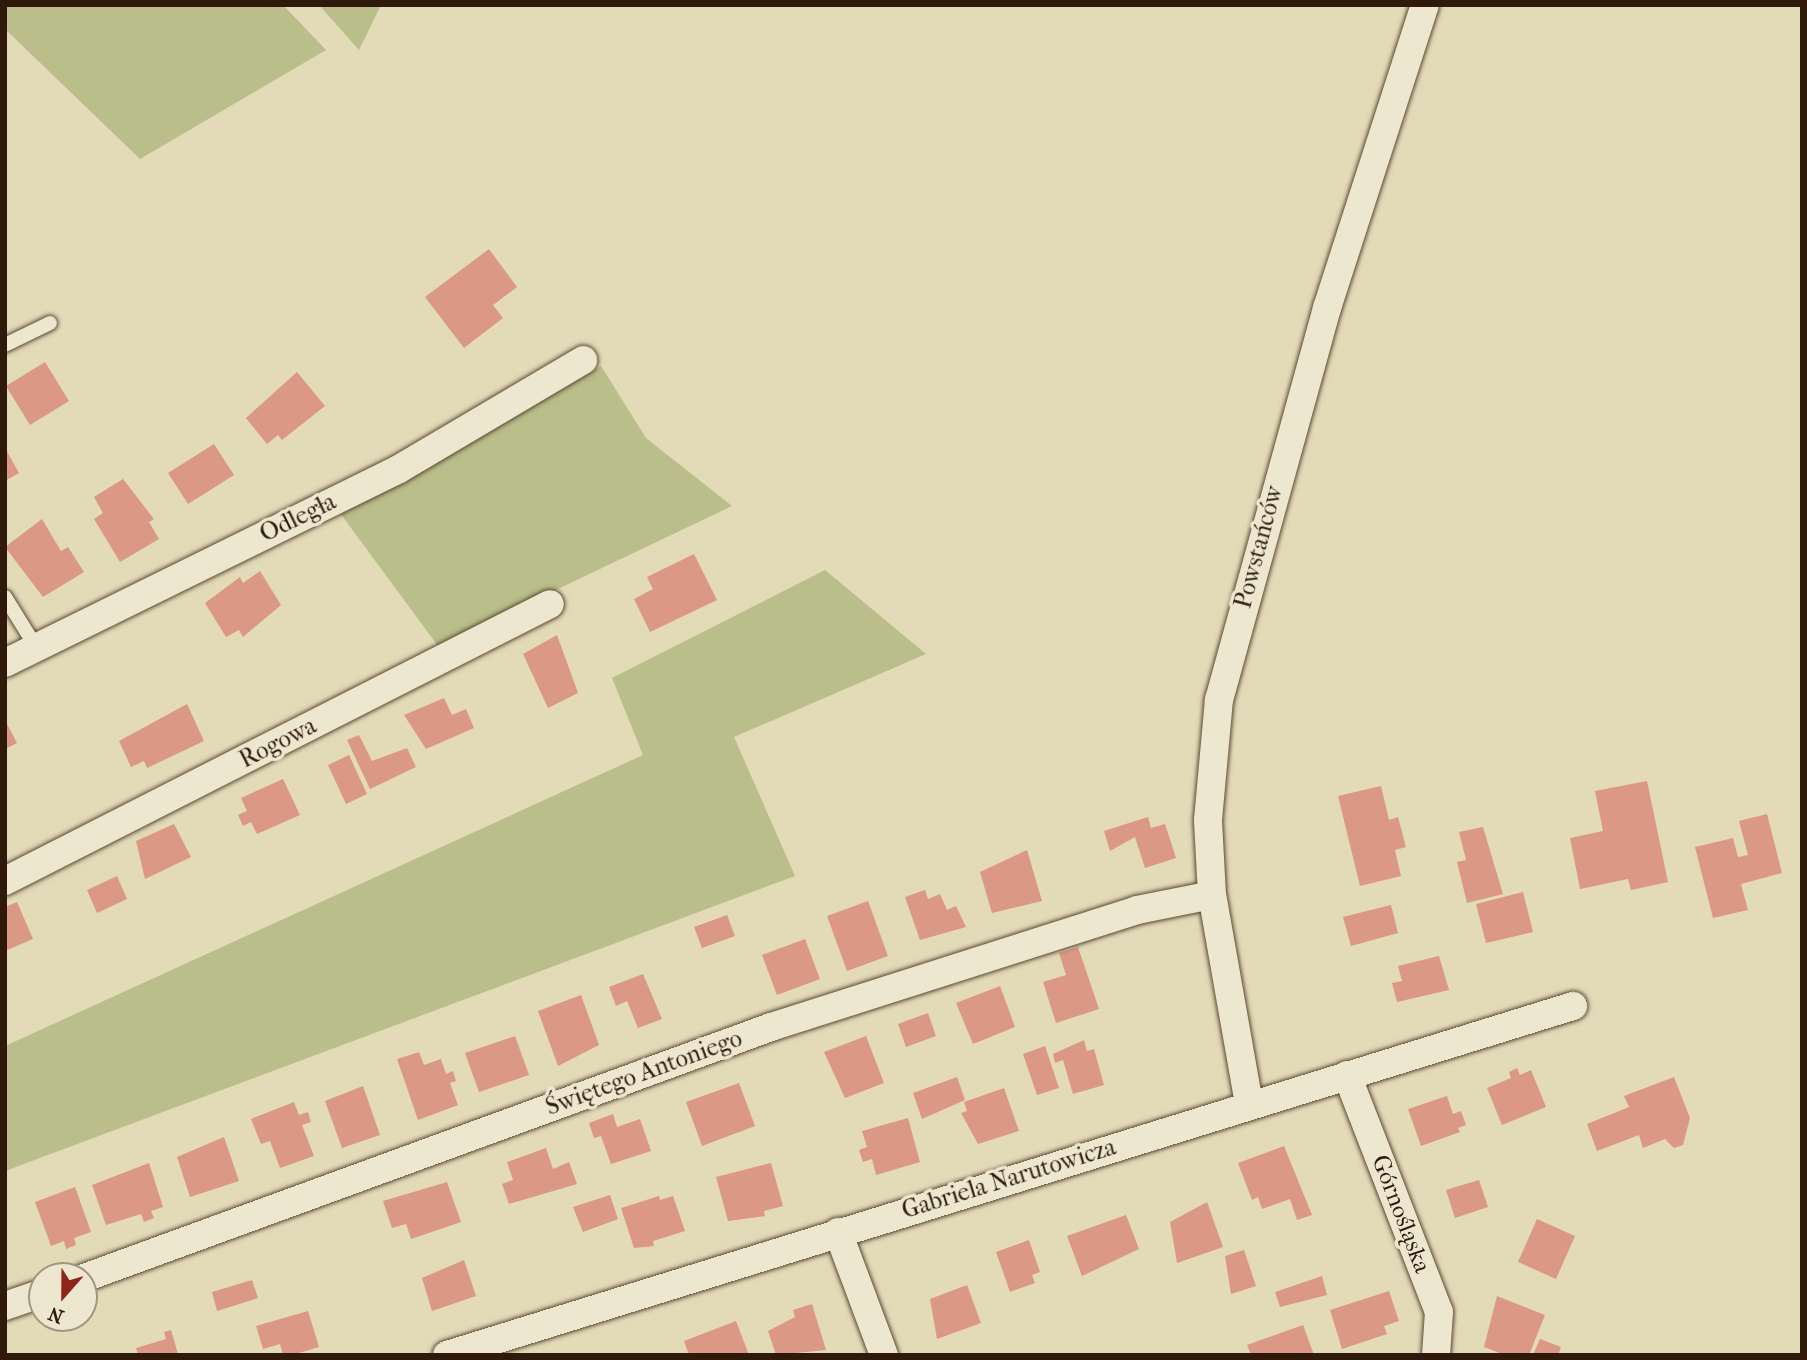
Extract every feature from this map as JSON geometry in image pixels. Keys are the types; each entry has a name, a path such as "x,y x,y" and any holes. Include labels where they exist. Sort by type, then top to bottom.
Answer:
{"street":[{"name":"Powstańców","path":"1249,1104 1212,895 1208,820 1219,700 1327,308 1425,5"},
{"name":"Odległa","path":"5,663 399,469 583,360"},
{"name":"Rogowa","path":"5,881 550,604"},
{"name":"Świętego Antoniego","path":"98,1273 771,1027 1137,910 1212,895"},
{"name":"Gabriela Narutowicza","path":"447,1355 1249,1104 1573,1006"},
{"name":"Górnośląska","path":"1347,1075 1439,1312 1436,1355"},
{"path":"838,1232 884,1355"},
{"path":"5,1306 28,1298"}],"lane":[{"path":"5,345 50,323"},
{"path":"5,597 36,647"}],"green space":[{"path":"5,5 283,5 326,50 140,159 5,29"},
{"path":"319,5 381,5 359,50"},
{"path":"601,366 646,438 732,506 438,646 340,513"},
{"path":"825,570 926,654 734,737 795,876 5,1171 5,1046 643,755 612,678"}],"building":[{"path":"489,249 517,287 493,305 503,318 464,348 425,297"},
{"path":"45,362 69,401 30,425 6,386"},
{"path":"297,372 325,406 282,440 278,435 267,444 246,418"},
{"path":"214,444 234,475 188,504 168,473"},
{"path":"5,448 19,473 5,481"},
{"path":"123,479 154,519 149,522 159,539 120,562 94,519 103,513 94,497"},
{"path":"42,519 61,551 68,547 84,572 43,597 5,547"},
{"path":"694,554 717,600 650,632 634,599 653,589 647,577"},
{"path":"260,571 281,605 243,637 239,630 226,637 205,603 240,577 243,583"},
{"path":"557,635 578,693 548,708 523,654"},
{"path":"444,698 452,715 466,709 474,728 426,749 404,715"},
{"path":"187,704 204,741 147,768 144,761 131,767 119,741"},
{"path":"5,720 17,743 5,749"},
{"path":"359,735 372,761 407,748 416,767 370,789 347,740"},
{"path":"349,755 367,794 346,804 328,765"},
{"path":"283,779 300,815 257,834 251,822 243,826 238,815 247,811 241,798"},
{"path":"1647,781 1668,882 1631,890 1628,879 1580,889 1570,838 1603,831 1595,791"},
{"path":"1381,786 1389,820 1398,817 1406,847 1395,850 1401,876 1360,886 1338,796"},
{"path":"1767,814 1782,873 1741,884 1748,910 1713,918 1695,847 1733,838 1738,857 1748,855 1739,821"},
{"path":"1148,817 1151,828 1165,824 1176,858 1145,868 1135,837 1110,851 1104,831"},
{"path":"174,824 191,857 145,879 136,841"},
{"path":"1483,827 1503,894 1467,903 1457,862 1466,860 1459,832"},
{"path":"1027,850 1042,901 992,913 980,872"},
{"path":"117,876 127,899 97,913 87,890"},
{"path":"925,890 928,899 940,894 947,910 956,906 966,927 920,940 905,897"},
{"path":"1523,892 1533,932 1486,943 1476,904"},
{"path":"868,901 888,956 847,971 827,916"},
{"path":"17,902 33,939 5,951 5,907"},
{"path":"1391,905 1398,933 1351,946 1343,917"},
{"path":"727,915 735,936 702,948 694,927"},
{"path":"805,939 820,979 777,995 762,955"},
{"path":"1078,947 1099,1009 1056,1023 1043,982 1066,975 1059,953"},
{"path":"1439,956 1449,990 1397,1002 1392,983 1402,981 1398,966"},
{"path":"643,974 662,1019 638,1028 627,1001 616,1006 609,987"},
{"path":"1000,986 1015,1027 973,1044 956,1003"},
{"path":"581,995 599,1045 558,1066 538,1011"},
{"path":"928,1013 936,1036 906,1047 898,1024"},
{"path":"515,1036 529,1075 479,1092 465,1053"},
{"path":"866,1036 884,1083 845,1098 824,1052"},
{"path":"1084,1040 1087,1051 1094,1049 1104,1085 1073,1094 1063,1060 1055,1063 1053,1054"},
{"path":"1045,1046 1059,1088 1037,1095 1023,1054"},
{"path":"419,1052 424,1065 441,1059 446,1074 453,1071 456,1081 450,1083 458,1105 418,1120 397,1059"},
{"path":"1517,1068 1520,1075 1531,1070 1546,1107 1502,1125 1487,1088 1511,1078 1509,1072"},
{"path":"957,1077 965,1100 922,1119 913,1093"},
{"path":"1674,1077 1690,1118 1683,1145 1674,1148 1665,1139 1643,1148 1639,1135 1597,1151 1587,1124 1629,1107 1624,1096"},
{"path":"739,1083 755,1126 702,1146 686,1102"},
{"path":"363,1086 380,1135 342,1148 325,1101"},
{"path":"1004,1088 1019,1131 978,1144 961,1113 967,1111 964,1102"},
{"path":"1447,1096 1453,1114 1461,1111 1466,1125 1458,1128 1460,1132 1421,1146 1408,1109"},
{"path":"294,1102 299,1115 308,1112 311,1122 302,1125 314,1156 280,1168 270,1141 261,1144 251,1119"},
{"path":"613,1114 617,1127 640,1119 651,1151 611,1164 601,1136 594,1138 589,1123"},
{"path":"908,1118 920,1162 876,1175 872,1159 863,1162 859,1150 867,1147 862,1131"},
{"path":"224,1137 239,1181 190,1197 177,1157"},
{"path":"1284,1146 1312,1215 1297,1220 1290,1199 1262,1209 1258,1197 1252,1200 1238,1163"},
{"path":"546,1148 553,1169 569,1162 577,1184 509,1204 502,1184 513,1180 507,1162"},
{"path":"149,1163 163,1207 151,1211 154,1218 144,1222 141,1214 106,1225 92,1185"},
{"path":"771,1163 783,1206 764,1211 765,1216 728,1221 716,1177"},
{"path":"1479,1180 1488,1207 1455,1218 1446,1190"},
{"path":"447,1182 461,1222 411,1239 406,1224 392,1228 383,1201"},
{"path":"75,1187 91,1232 74,1238 76,1245 66,1249 64,1241 51,1246 35,1202"},
{"path":"610,1195 618,1219 583,1232 573,1207"},
{"path":"659,1196 660,1200 673,1196 685,1231 653,1241 654,1246 634,1248 621,1208"},
{"path":"1207,1202 1223,1247 1177,1263 1170,1222"},
{"path":"1126,1215 1139,1249 1082,1276 1067,1236"},
{"path":"1537,1219 1575,1236 1556,1279 1518,1262"},
{"path":"1029,1240 1040,1272 1032,1275 1035,1283 1010,1292 996,1252"},
{"path":"1244,1250 1256,1286 1231,1294 1225,1256"},
{"path":"464,1260 476,1296 432,1311 422,1278"},
{"path":"1322,1276 1327,1295 1280,1307 1275,1292"},
{"path":"252,1280 258,1298 217,1311 212,1292"},
{"path":"967,1285 981,1323 937,1339 930,1299"},
{"path":"1389,1291 1399,1321 1384,1326 1387,1334 1342,1349 1330,1310"},
{"path":"1497,1296 1545,1315 1529,1355 1505,1355 1484,1347"},
{"path":"812,1304 826,1350 776,1355 768,1331 795,1317 793,1310"},
{"path":"308,1311 319,1347 292,1355 283,1355 280,1344 263,1349 256,1326"},
{"path":"736,1321 749,1355 689,1355 684,1341"},
{"path":"1303,1325 1314,1355 1251,1355 1247,1345"},
{"path":"171,1330 178,1354 185,1355 138,1355 136,1348 166,1339 164,1332"},
{"path":"1540,1339 1561,1347 1558,1355 1533,1355"}]}
